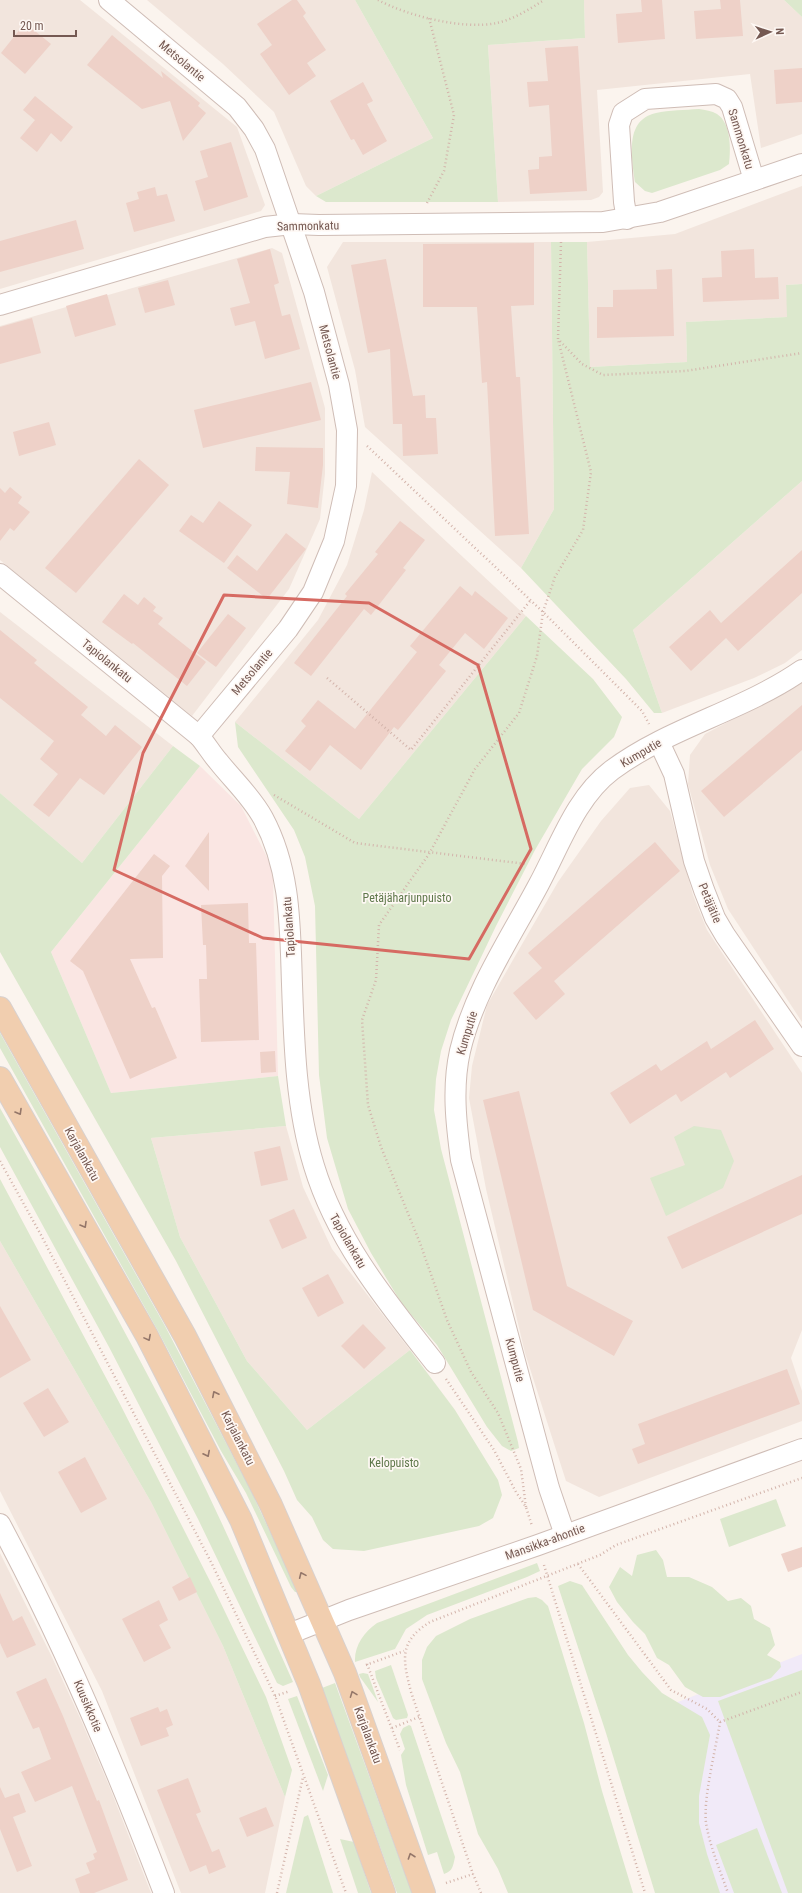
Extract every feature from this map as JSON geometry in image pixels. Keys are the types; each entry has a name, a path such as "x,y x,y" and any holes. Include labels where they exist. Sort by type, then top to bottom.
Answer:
{"main road":[{"name":"Karjalankatu","path":"0,1008 185,1336 267,1498 322,1621 369,1737 424,1893"},
{"path":"0,1078 150,1343 241,1520 309,1684 384,1893"}],"street":[{"name":"Metsolantie","path":"109,0 236,107 254,129 265,148 314,292 339,385 347,430 348,455 341,515 325,567 303,609 199,736"},
{"name":"Sammonkatu","path":"627,219 624,202 619,125 623,113 645,99 716,94 727,99 732,107 754,180"},
{"name":"Sammonkatu","path":"0,305 265,228 292,224 561,224 627,219 660,212 802,164"},
{"name":"Tapiolankatu","path":"0,574 199,736 217,761 243,788 263,817 275,845 283,871 289,903 294,1028 299,1085 306,1135 322,1188 330,1210 353,1254 385,1299 435,1363"},
{"name":"Kumputie","path":"565,1534 549,1488 463,1167 455,1113 456,1085 460,1051 470,1018 485,984 548,867 565,832 596,784 612,770 630,758 659,742 761,694 802,670"},
{"name":"Petäjätie","path":"659,742 674,774 694,861 715,918 725,935 802,1046"},
{"name":"Mansikka-ahontie","path":"289,1634 802,1449"},
{"name":"Kuusikkotie","path":"0,1524 58,1639 82,1691 126,1794 164,1893"}],"path":[{"path":"378,0 389,6 429,18 478,25 498,22 528,11 544,0"},
{"path":"425,208 444,171 454,115 429,18"},
{"path":"543,612 555,577 583,530 591,472 558,339 561,224"},
{"path":"558,339 582,364 603,375 686,371 802,353"},
{"path":"364,444 543,612 642,711 659,742"},
{"path":"327,678 411,750 530,601"},
{"path":"270,792 355,843 548,867"},
{"path":"0,1161 41,1235 212,1564 275,1696 346,1893"},
{"path":"435,1363 494,1450 516,1492 526,1507 532,1528"},
{"path":"481,1893 472,1874 419,1717 404,1665 404,1651 410,1639 430,1622 600,1555 616,1545 802,1478"},
{"path":"542,1559 645,1893"},
{"path":"578,1564 670,1690 707,1709 720,1722"},
{"path":"362,1666 404,1651"},
{"path":"367,1664 400,1750"},
{"path":"275,1696 295,1689"},
{"path":"720,1722 802,1692"},
{"path":"392,1728 419,1717"},
{"path":"720,1722 708,1794 706,1821 712,1848 728,1893"},
{"path":"277,1893 303,1777"},
{"path":"446,1883 472,1874"}],"highlighted area":[{"path":"224,595 369,603 478,665 531,849 469,959 263,938 114,870 143,753"}],"shaded area":[{"path":"0,0 80,0 237,127 265,205 261,211 0,289"},
{"path":"147,0 355,0 433,138 316,196 306,186 274,112 223,64"},
{"path":"584,0 784,0 802,17 802,134 761,148 750,74 597,90 603,192 599,197 591,200 498,202 488,45 585,38"},
{"path":"802,186 802,284 786,285 788,317 686,322 687,362 590,367 587,242 675,234"},
{"path":"343,242 551,242 554,509 521,568 365,427 355,370 327,267"},
{"path":"272,248 282,253 325,408 325,474 320,519 289,589 192,716 0,560 0,326"},
{"path":"372,472 526,616 359,819 235,722 318,620 347,565 364,510"},
{"path":"802,481 802,650 785,663 754,678 662,713 633,630"},
{"path":"0,612 173,746 82,863 0,793"},
{"path":"802,683 802,1022 728,909 710,865 688,784 690,755 705,734"},
{"path":"200,766 241,806 270,863 273,878 278,1076 111,1093 51,952"},
{"path":"649,785 670,811 693,895 707,930 802,1073 802,1330 791,1358 802,1391 802,1421 599,1497 566,1481 525,1353 486,1189 469,1098 472,1066 487,1005 558,882 601,821 630,788"},
{"path":"286,1126 303,1187 332,1249 410,1350 307,1430 247,1361 180,1237 151,1138"},
{"path":"0,1241 151,1502 223,1646 285,1797 265,1893 181,1893 102,1691 0,1491"},
{"path":"0,1553 51,1655 81,1720 110,1788 151,1893 0,1893"},
{"path":"802,1654 802,1893 658,1893 608,1729"}],"green space":[{"path":"355,0 584,0 585,38 488,45 498,202 326,202 316,196 433,138"},
{"path":"784,0 802,0 802,17"},
{"path":"699,109 711,111 722,118 729,137 729,164 720,170 652,193 645,191 635,182 632,151 632,141 639,123 646,117 656,113"},
{"path":"551,242 587,242 590,367 687,362 686,322 787,317 786,285 802,284 802,481 633,630 662,713 654,713 626,679 521,568 554,509"},
{"name":"Petäjäharjunpuisto","path":"526,616 593,679 622,717 614,737 582,769 535,850 496,926 451,1020 441,1051 436,1079 434,1110 441,1149 518,1442 519,1448 511,1451 502,1446 487,1427 437,1345 402,1304 371,1253 348,1209 327,1138 319,1075 315,906 305,857 294,830 238,747 235,722 359,819"},
{"name":"Kelopuisto","path":"173,746 200,766 51,952 111,1093 278,1076 286,1126 151,1138 180,1237 247,1361 307,1430 410,1350 455,1410 498,1480 502,1495 493,1518 479,1526 364,1551 333,1549 323,1540 312,1517 297,1500 284,1471 176,1261 0,952 0,793 82,863"},
{"path":"0,1033 165,1326 251,1491 298,1592 295,1592 291,1587 246,1493 221,1451 158,1331 0,1048"},
{"path":"0,1108 167,1411 216,1511 293,1682 283,1686 277,1683 198,1519 109,1347 0,1147"},
{"path":"694,1126 721,1130 734,1161 723,1188 666,1216 650,1178 685,1165 674,1137"},
{"path":"0,1179 120,1404 214,1589 266,1697 292,1770 285,1797 223,1646 151,1502 0,1241"},
{"path":"776,1499 786,1526 729,1547 720,1519"},
{"path":"656,1550 663,1560 667,1577 689,1577 712,1587 728,1601 741,1598 751,1606 754,1619 770,1628 775,1645 767,1655 780,1662 781,1667 771,1678 720,1697 703,1697 685,1687 669,1665 657,1658 645,1634 617,1602 609,1587 620,1567 632,1576 637,1555"},
{"path":"537,1563 540,1571 427,1615 406,1629 395,1649 355,1662 358,1645 364,1635 377,1623"},
{"path":"570,1581 582,1585 628,1655 662,1693 702,1717 710,1735 699,1796 699,1823 707,1854 720,1893 655,1893 606,1733 558,1586"},
{"path":"536,1597 548,1606 584,1723 602,1791 633,1893 508,1893 498,1869 478,1834 460,1772 446,1743 422,1679 422,1660 427,1647 436,1636 470,1619 528,1598"},
{"path":"391,1665 408,1715 407,1718 396,1720 393,1718 376,1678 375,1671"},
{"path":"802,1670 802,1893 788,1893 718,1701"},
{"path":"359,1674 368,1674 378,1702 360,1677"},
{"path":"335,1683 412,1893 397,1893 322,1688"},
{"path":"297,1696 328,1775 323,1791 288,1699"},
{"path":"409,1725 411,1726 455,1857 451,1870 444,1874 437,1852 428,1855 406,1785 401,1755 405,1749 400,1734 403,1728"},
{"path":"308,1815 333,1893 286,1893 304,1817"},
{"path":"757,1828 782,1893 734,1893 716,1845"},
{"path":"340,1839 354,1842 371,1893 358,1893"}],"building":[{"path":"292,0 297,0 306,13 303,16 326,50 307,63 316,76 289,95 260,54 272,45 257,24"},
{"path":"641,0 662,0 665,39 618,43 616,14 642,12"},
{"path":"720,0 740,0 743,36 696,39 694,11 721,9"},
{"path":"25,23 51,44 25,74 1,53"},
{"path":"112,35 163,78 161,71 200,103 198,106 206,113 183,141 170,101 142,109 87,65"},
{"path":"578,46 587,191 530,194 528,170 539,169 539,157 552,156 549,105 529,107 527,82 548,81 545,48"},
{"path":"802,68 802,102 776,104 774,70"},
{"path":"363,82 373,101 367,104 387,141 363,155 354,139 351,140 330,101"},
{"path":"35,96 73,127 61,142 51,133 37,152 20,138 35,120 23,110"},
{"path":"231,142 248,197 204,211 195,181 208,177 200,151"},
{"path":"155,187 157,196 167,194 175,221 134,232 126,203 139,199 137,192"},
{"path":"76,220 84,249 0,272 0,241"},
{"path":"534,243 534,305 511,306 516,377 520,377 529,534 495,536 487,382 482,383 477,307 423,307 423,244"},
{"path":"270,249 279,283 274,285 282,316 290,314 300,349 265,359 255,321 235,326 230,308 250,303 237,259"},
{"path":"754,249 755,278 778,277 779,299 703,302 702,278 722,277 721,251"},
{"path":"386,259 413,396 425,395 426,418 436,418 438,454 403,456 402,424 393,424 390,349 368,353 351,265"},
{"path":"672,269 674,336 597,338 597,307 613,307 613,290 657,289 656,270"},
{"path":"168,280 175,305 145,313 138,288"},
{"path":"107,294 116,325 75,337 66,306"},
{"path":"32,318 41,353 0,364 0,327"},
{"path":"311,382 321,420 203,448 194,410"},
{"path":"49,422 56,445 19,456 13,432"},
{"path":"256,447 323,448 323,465 318,508 287,504 290,472 255,471"},
{"path":"139,459 169,485 76,593 45,568"},
{"path":"10,487 22,497 18,503 30,512 14,531 10,528 0,541 0,488 5,493"},
{"path":"219,501 252,525 224,563 179,531 191,515 203,523"},
{"path":"400,521 425,540 403,568 406,570 371,615 364,609 311,676 294,663 347,596 345,594 378,554 375,552"},
{"path":"286,533 306,549 267,599 227,568 237,555 257,571"},
{"path":"802,550 802,593 738,651 726,638 691,671 669,647 710,610 721,623"},
{"path":"460,586 472,596 475,591 508,618 484,649 465,633 439,665 446,671 398,730 394,727 361,770 330,745 310,771 285,751 306,726 301,721 318,700 355,729 417,652 410,646"},
{"path":"124,594 138,605 144,597 156,607 153,611 163,618 158,624 206,662 187,686 133,643 132,644 102,622"},
{"path":"228,614 246,628 216,667 197,653"},
{"path":"0,630 37,660 34,663 88,707 81,715 106,736 115,725 142,747 104,795 80,778 49,817 33,805 58,774 40,759 54,741 0,698"},
{"path":"802,705 802,750 724,817 701,791"},
{"path":"209,832 209,891 185,866"},
{"path":"655,842 680,871 554,981 565,994 536,1020 513,993 542,968 528,953"},
{"path":"154,854 170,866 162,876 163,958 130,959 152,1008 155,1007 177,1058 130,1079 83,971 70,961"},
{"path":"248,903 249,943 256,943 259,1040 201,1042 199,979 207,979 206,945 203,945 201,905"},
{"path":"755,1020 774,1049 730,1078 726,1072 681,1102 676,1094 630,1124 610,1093 656,1064 661,1071 707,1041 711,1049"},
{"path":"275,1051 276,1072 261,1073 260,1052"},
{"path":"519,1091 567,1286 633,1321 614,1356 533,1310 483,1100"},
{"path":"280,1146 288,1180 261,1186 254,1152"},
{"path":"802,1175 802,1214 682,1269 667,1237"},
{"path":"294,1209 307,1238 282,1249 269,1220"},
{"path":"328,1274 344,1303 318,1317 302,1288"},
{"path":"0,1306 31,1360 0,1378"},
{"path":"363,1324 386,1348 364,1369 341,1346"},
{"path":"787,1369 800,1404 638,1464 632,1449 645,1444 638,1424"},
{"path":"48,1388 69,1422 44,1437 23,1403"},
{"path":"85,1457 107,1499 81,1513 58,1472"},
{"path":"802,1547 802,1567 788,1572 781,1554"},
{"path":"190,1577 197,1592 179,1601 172,1587"},
{"path":"0,1593 13,1621 22,1616 36,1645 7,1658 0,1643"},
{"path":"159,1600 168,1620 159,1625 171,1648 144,1662 122,1619"},
{"path":"46,1678 97,1801 99,1800 128,1880 94,1893 80,1893 75,1879 90,1873 86,1863 95,1859 93,1854 97,1852 72,1786 35,1802 21,1772 51,1759 39,1727 33,1729 16,1692"},
{"path":"158,1707 160,1712 167,1709 173,1725 166,1728 169,1736 141,1746 130,1718"},
{"path":"188,1778 201,1812 196,1814 212,1852 219,1849 226,1867 209,1874 206,1865 190,1872 157,1790"},
{"path":"0,1787 5,1798 19,1793 26,1812 13,1817 32,1866 17,1872 0,1829"},
{"path":"266,1807 274,1826 247,1837 239,1818"}]}
